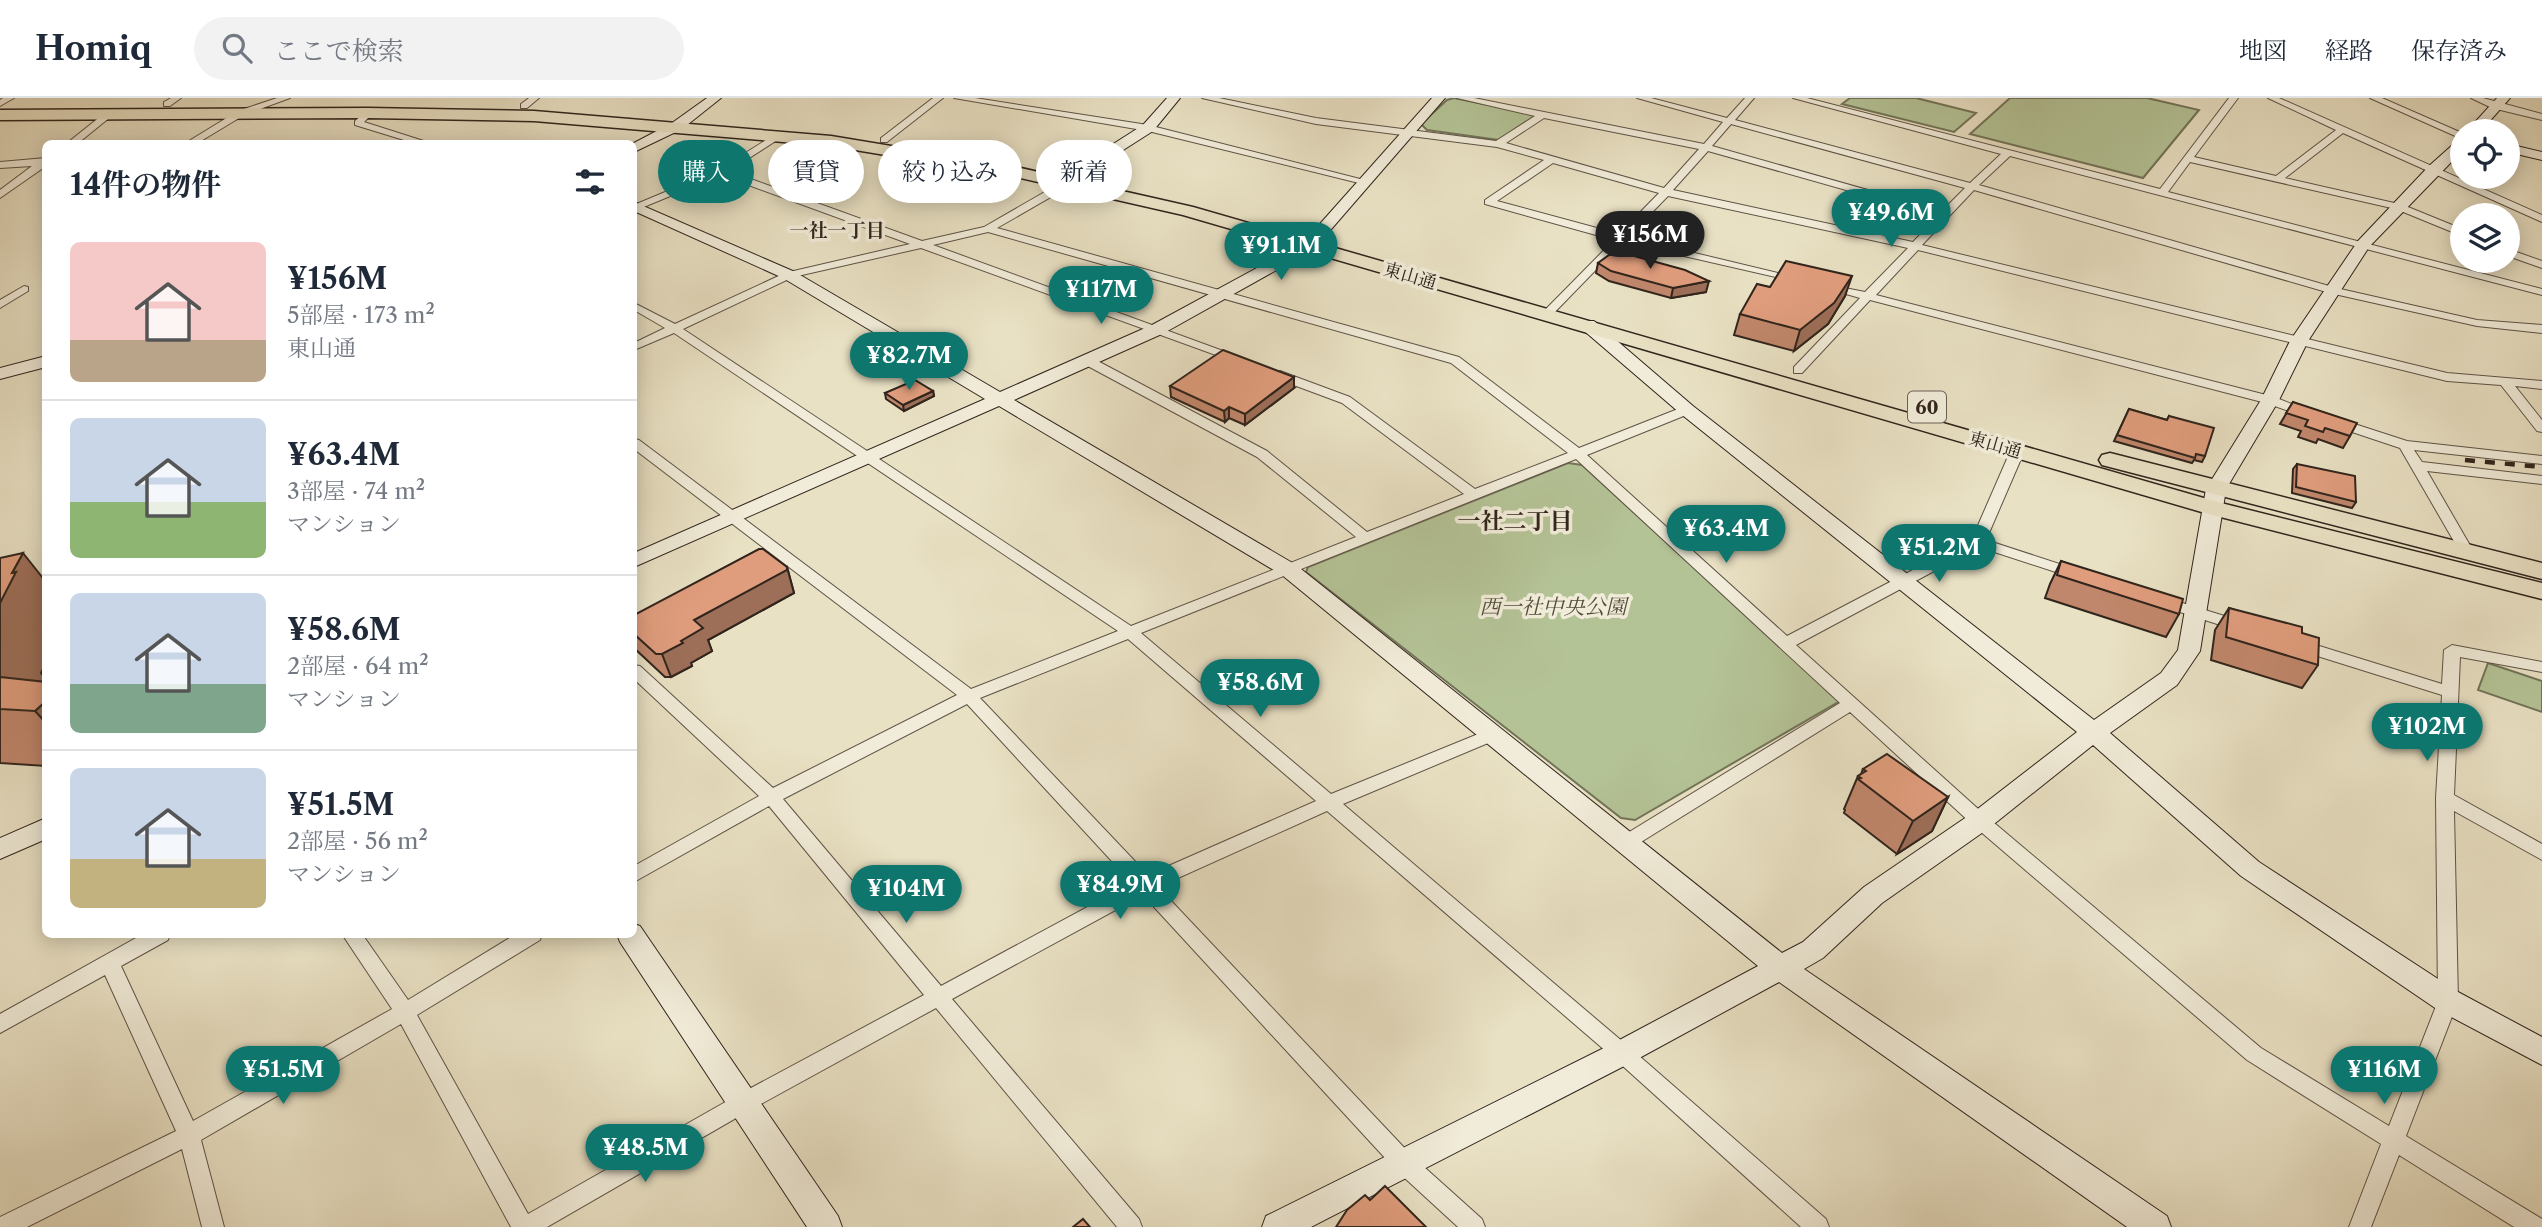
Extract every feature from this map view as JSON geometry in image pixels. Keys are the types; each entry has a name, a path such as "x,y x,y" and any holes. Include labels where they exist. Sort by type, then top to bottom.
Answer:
{"main road":[{"name":"東山通","path":"2,112 172,101 529,102 921,155 1036,174"},
{"name":"東山通","path":"2,112 368,113 684,122 884,139 1036,170"},
{"name":"東山通","path":"1132,195 1312,240 1553,308 1798,370 2215,498 2542,591"},
{"name":"東山通","path":"1553,308 1588,325 2017,452 2542,571"}],"street":[{"path":"2,112 10,98"},
{"path":"195,140 241,113 286,98"},
{"path":"637,146 684,122 715,98"},
{"path":"884,139 939,98"},
{"path":"958,98 1016,102 1148,128 1363,181"},
{"path":"1130,140 1148,128 1174,98"},
{"path":"1206,98 1316,121 1498,144 1666,192 1915,246 2447,377 2542,385"},
{"path":"637,560 1088,361 1158,329 1220,294 1312,240 1350,199 1404,132 1439,98"},
{"path":"1461,98 1704,147 1944,215"},
{"path":"1641,98 1972,186 2334,290 2477,323 2542,329"},
{"path":"1553,308 1666,192 1749,98"},
{"path":"1797,98 2542,292"},
{"path":"2163,192 2235,98"},
{"path":"2272,98 2541,216"},
{"path":"2374,98 2450,131"},
{"path":"2474,98 2500,102 2542,117"},
{"path":"2485,119 2500,102"},
{"path":"368,113 358,123 415,140"},
{"path":"75,140 109,114"},
{"path":"1498,144 1542,115"},
{"path":"2278,179 2343,129"},
{"path":"754,151 779,135"},
{"path":"2520,151 2542,156"},
{"path":"1798,370 1972,186 2008,153"},
{"path":"1278,1227 1622,1053 1813,950 1873,895 1980,821 2093,732 2169,679 2189,651 2215,498 2300,341 2363,244 2450,155"},
{"path":"1552,159 1489,202 1620,238 1868,295 2270,400 2405,445 2542,460"},
{"path":"2189,159 2399,207 2450,228"},
{"path":"0,165 42,162"},
{"path":"0,195 42,164"},
{"path":"754,184 1246,362"},
{"path":"637,206 658,197"},
{"path":"637,346 789,275 988,229 1036,200"},
{"path":"637,208 789,275 1289,570 1782,969 2155,1227"},
{"path":"988,229 1455,360 1577,453 1980,821 2254,1054 2534,1227"},
{"path":"2520,256 2542,265"},
{"path":"0,305 24,289"},
{"path":"637,308 674,328 1130,632 1622,1053 1818,1227"},
{"path":"1588,325 1687,410 1903,584 2093,732 2250,869 2448,1001 2542,1052"},
{"path":"1088,361 1262,454 1366,538"},
{"path":"0,374 42,362"},
{"path":"1258,367 1346,400 1473,494"},
{"path":"2505,382 2542,428"},
{"path":"637,873 771,797 969,696 1687,410"},
{"path":"637,445 969,696 1405,1164 1474,1227"},
{"path":"2405,445 2468,554"},
{"path":"1785,644 1978,542 2017,452"},
{"path":"2418,466 2542,480"},
{"path":"1978,542 2093,579"},
{"path":"2144,596 2259,632"},
{"path":"2284,640 2450,692"},
{"path":"2361,1227 2448,1001 2445,798 2452,650 2542,667"},
{"path":"637,673 771,797 1131,1227"},
{"path":"1627,842 1851,704"},
{"path":"354,938 405,1012 525,1227 743,1103 1144,885 1328,803 1494,734"},
{"path":"2445,798 2542,853"},
{"path":"0,849 42,830"},
{"path":"0,1024 154,938"},
{"path":"4,1227 189,1135 405,1012 526,938"},
{"path":"633,938 826,1227"},
{"path":"110,964 189,1135 213,1227"}],"green space":[{"path":"1454,98 1535,116 1499,140 1427,130 1421,124 1447,100"},
{"path":"1850,98 1916,98 1976,113 1954,132 1842,104"},
{"path":"2010,98 2147,98 2199,110 2143,178 1970,134"},
{"name":"西一社中央公園","path":"1568,463 1582,465 1840,701 1635,820 1621,818 1306,572 1308,567"},
{"path":"2488,663 2542,681 2542,712 2478,690"}],"building":[{"path":"1627,254 1685,270 1709,281 1673,288 1611,271 1598,263 1609,255"},
{"path":"1786,261 1852,276 1834,303 1800,330 1740,314 1757,284 1770,287"},
{"path":"1223,350 1294,377 1245,414 1229,407 1224,411 1170,386"},
{"path":"915,380 933,391 903,405 885,393"},
{"path":"2293,402 2357,423 2350,436 2325,428 2323,432 2305,426 2308,420 2286,413"},
{"path":"2129,409 2167,420 2169,416 2214,428 2205,456 2196,454 2195,458 2117,435"},
{"path":"2297,464 2355,476 2356,502 2296,487"},
{"path":"759,549 763,549 787,567 787,570 694,620 703,628 662,654 656,654 637,637 637,613"},
{"path":"23,553 12,573 16,572 0,603 0,558"},
{"path":"2061,561 2183,599 2179,614 2057,575"},
{"path":"2229,608 2302,627 2302,633 2319,638 2318,665 2226,637"},
{"path":"0,677 42,682 42,705 35,711 0,709"},
{"path":"1887,754 1948,797 1913,821 1858,779 1861,778 1858,776 1866,771 1863,769"},
{"path":"1385,1186 1426,1227 1336,1227 1347,1210 1365,1195 1370,1200"},
{"path":"1083,1219 1090,1227 1073,1227"}],"railway":[{"path":"2465,460 2542,467"}],"district":[{"name":"一社一丁目","path":"837,230"},
{"name":"一社二丁目","path":"1515,521"}]}
